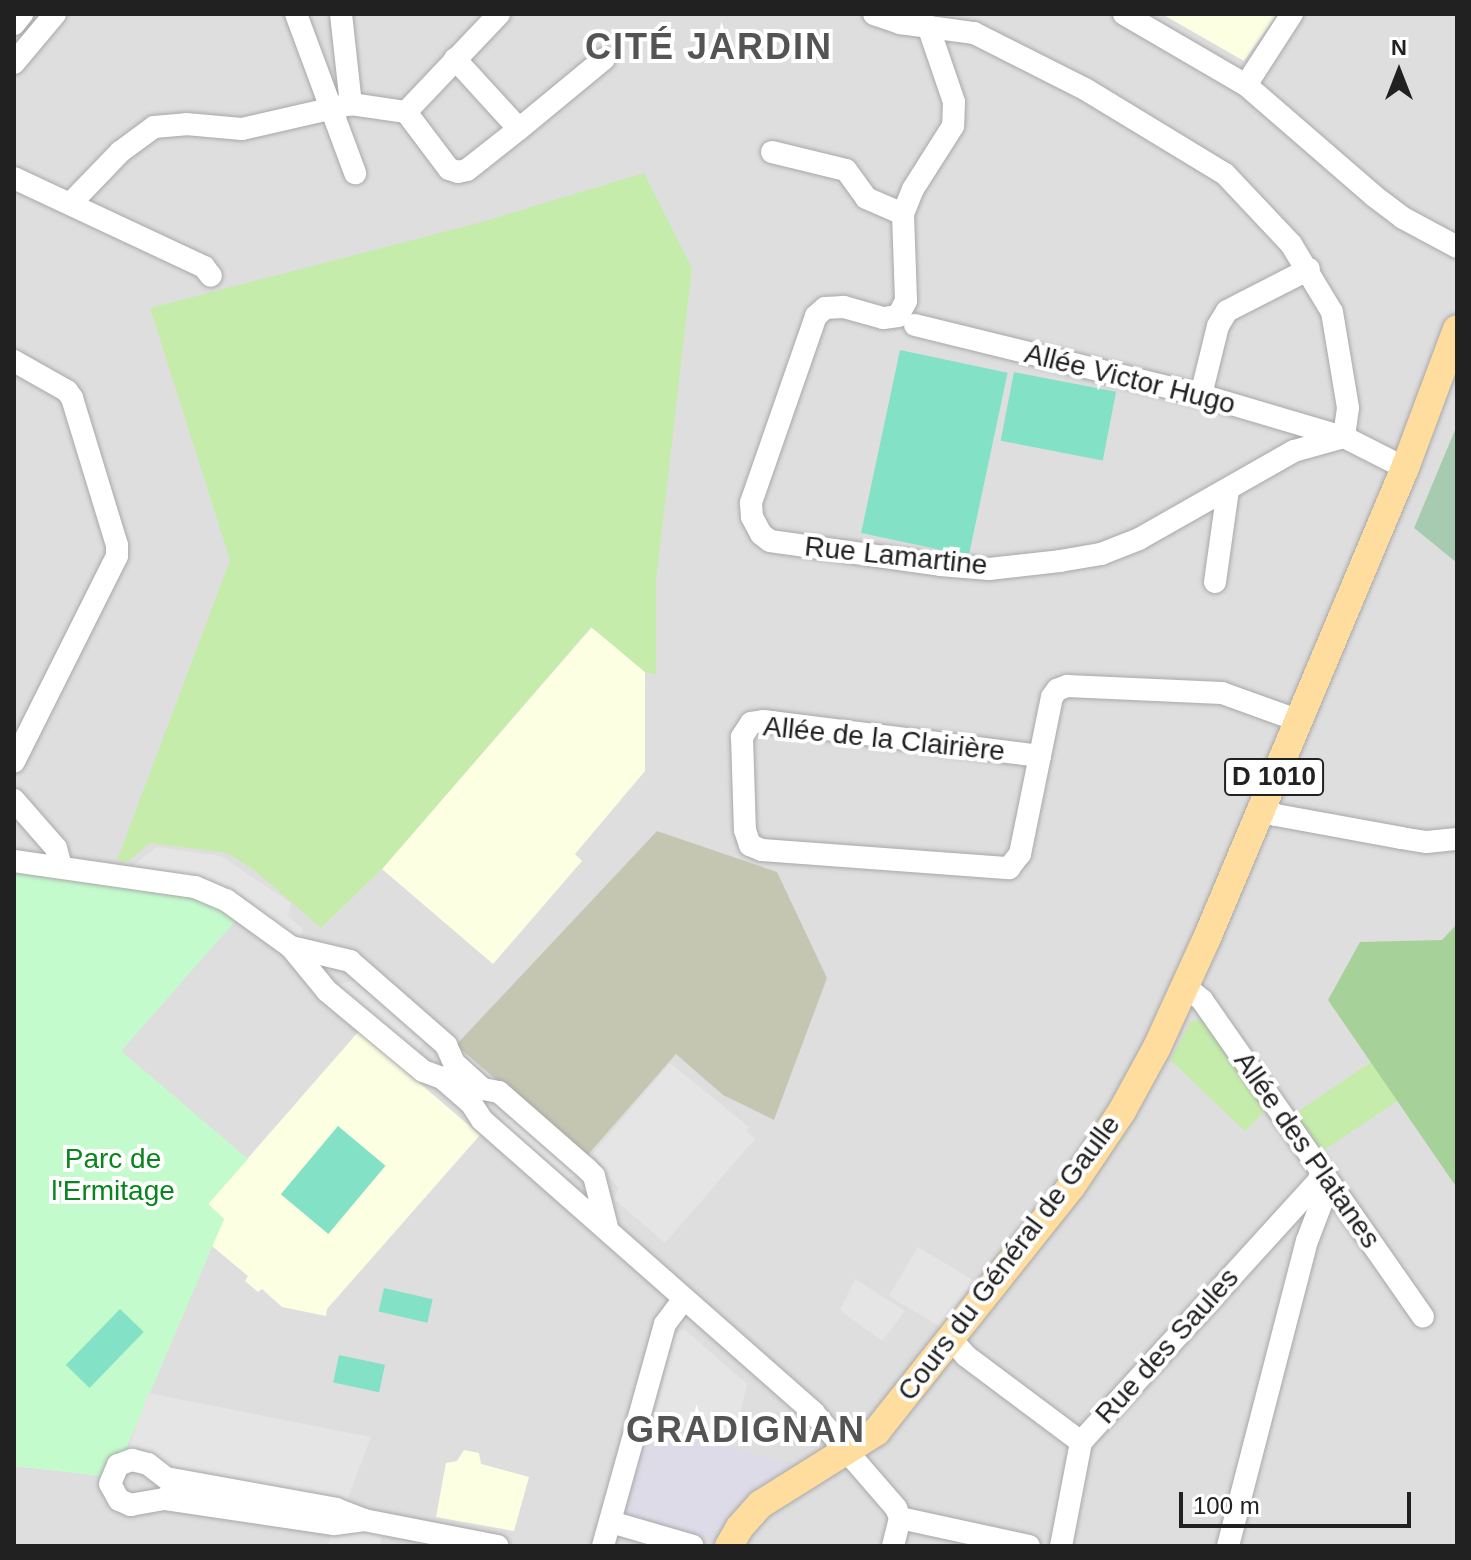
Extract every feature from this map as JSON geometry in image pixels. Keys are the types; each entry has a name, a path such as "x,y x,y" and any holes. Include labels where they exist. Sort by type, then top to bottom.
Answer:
{"main road":[{"name":"Cours du Général de Gaulle","path":"729,1546 740,1527 761,1504 849,1452 876,1432 1097,1150 1140,1079 1186,987 1405,468 1457,329"},
{"name":"Cours du Général de Gaulle","path":"1405,468 1430,429 1457,368"}],"street":[{"path":"14,24 22,14"},
{"path":"14,63 55,14"},
{"path":"296,14 341,106"},
{"path":"341,14 341,106 355,173"},
{"path":"406,112 499,14"},
{"path":"874,14 974,33 1085,89 1189,149 1225,174 1309,269 1332,312 1348,408 1344,437"},
{"path":"1124,14 1246,85 1374,196 1403,218 1457,247"},
{"path":"1246,85 1292,14"},
{"path":"907,320 903,214 913,189 953,126 954,102 928,26"},
{"path":"455,59 519,129"},
{"path":"71,203 120,152 154,127 186,124 242,129 341,106 406,112 449,169 458,172 467,170 604,59"},
{"path":"772,152 846,170 866,198 903,214"},
{"path":"14,178 204,267 211,276"},
{"path":"1374,196 1457,237"},
{"path":"1374,196 1396,225 1457,261"},
{"path":"1201,395 1218,326 1227,311 1309,269"},
{"name":"Allée Victor Hugo","path":"825,308 844,307 883,318 907,320 1201,395 1344,437 1405,468"},
{"name":"Rue Lamartine","path":"825,308 816,316 751,503 752,517 761,534 770,541 940,565 1022,566 1101,554 1139,539 1294,451 1344,437"},
{"path":"14,361 67,391 72,398 117,545 117,556 14,762"},
{"path":"1215,582 1228,489"},
{"name":"Allée de la Clairière","path":"1040,756 763,721 751,723 742,737 745,830 750,845 762,850 1009,868 1020,854 1040,756 1052,697 1057,690 1067,686 1222,693 1297,720"},
{"path":"14,800 56,848 61,867"},
{"path":"1261,807 1276,815 1414,840 1457,839"},
{"path":"14,861 195,887 226,900 291,947 321,964 350,961 446,1045 454,1063 483,1089 499,1092 587,1169 594,1176 589,1198"},
{"path":"321,964 327,991 423,1071 442,1078 471,1103 482,1120 589,1198 608,1228 812,1411 896,1508 900,1518 893,1546"},
{"name":"Allée des Platanes","path":"1186,987 1202,1000 1423,1317"},
{"path":"1228,1546 1307,1241 1325,1189 1321,1170"},
{"name":"Rue des Saules","path":"1061,1546 1081,1442 1319,1180 1321,1170"},
{"path":"1280,1222 1294,1226 1307,1241"},
{"path":"684,1299 665,1324 608,1532 693,1546"},
{"path":"950,1338 966,1356 1081,1442"},
{"path":"364,1520 334,1524 164,1499 131,1505 113,1493 110,1478 124,1462 141,1461 166,1478 336,1509 364,1520 498,1546"},
{"path":"900,1518 1029,1546"}],"shaded area":[{"path":"14,14 1457,14 1457,425 1414,528 1457,563 1457,1546 14,1546 14,1466 114,1477 219,1229 121,1051 242,912 14,861"},
{"path":"1162,14 1277,14 1244,61"},
{"path":"1457,425 1457,563 1414,528"},
{"path":"592,627 645,672 645,771 575,854 582,861 493,964 382,869"},
{"path":"657,831 777,872 827,978 774,1120 723,1095 676,1054 586,1157 456,1045"},
{"path":"157,847 221,856 291,903 288,916 303,929 300,940 213,893 122,874"},
{"path":"361,978 435,1042 422,1044 418,1052 407,1054 329,987"},
{"path":"359,1031 480,1135 327,1309 326,1316 282,1307 262,1289 258,1292 245,1281 248,1276 212,1246 224,1219 208,1204"},
{"path":"670,1063 749,1127 746,1131 755,1139 665,1243 614,1199 618,1188 593,1154"},
{"path":"522,1117 586,1172 560,1181 496,1123"},
{"path":"918,1247 973,1280 944,1329 889,1296"},
{"path":"855,1279 905,1311 882,1341 840,1310"},
{"path":"684,1329 747,1384 735,1437 655,1414 675,1334"},
{"path":"148,1393 371,1437 343,1511 124,1462"},
{"path":"645,1424 803,1467 723,1542 621,1514"},
{"path":"464,1450 479,1453 481,1464 529,1477 514,1531 436,1517 446,1463 457,1461"},
{"path":"334,1524 384,1524 380,1546 328,1546"}],"green space":[{"path":"644,173 692,268 656,582 656,675 645,672 591,627 382,869 321,928 253,869 227,853 150,843 127,862 117,860 230,560 150,308 478,223"},
{"path":"900,350 1008,373 969,556 861,533"},
{"path":"1014,372 1116,392 1103,461 1001,441"},
{"name":"Parc de l'Ermitage","path":"14,861 122,874 243,912 121,1051 248,1159 208,1204 224,1219 114,1477 14,1466"},
{"path":"1457,924 1457,1188 1328,1000 1360,942 1442,940"},
{"path":"1203,1020 1266,1110 1245,1131 1170,1060 1191,1021"},
{"path":"1371,1062 1397,1101 1322,1152 1296,1113"},
{"path":"338,1126 385,1166 328,1234 281,1194"},
{"path":"384,1288 433,1299 427,1323 379,1311"},
{"path":"120,1309 144,1332 90,1388 66,1365"},
{"path":"339,1355 385,1365 379,1392 333,1382"}],"district":[{"name":"CITÉ JARDIN","path":"709,47"},
{"name":"GRADIGNAN","path":"746,1430"}]}
